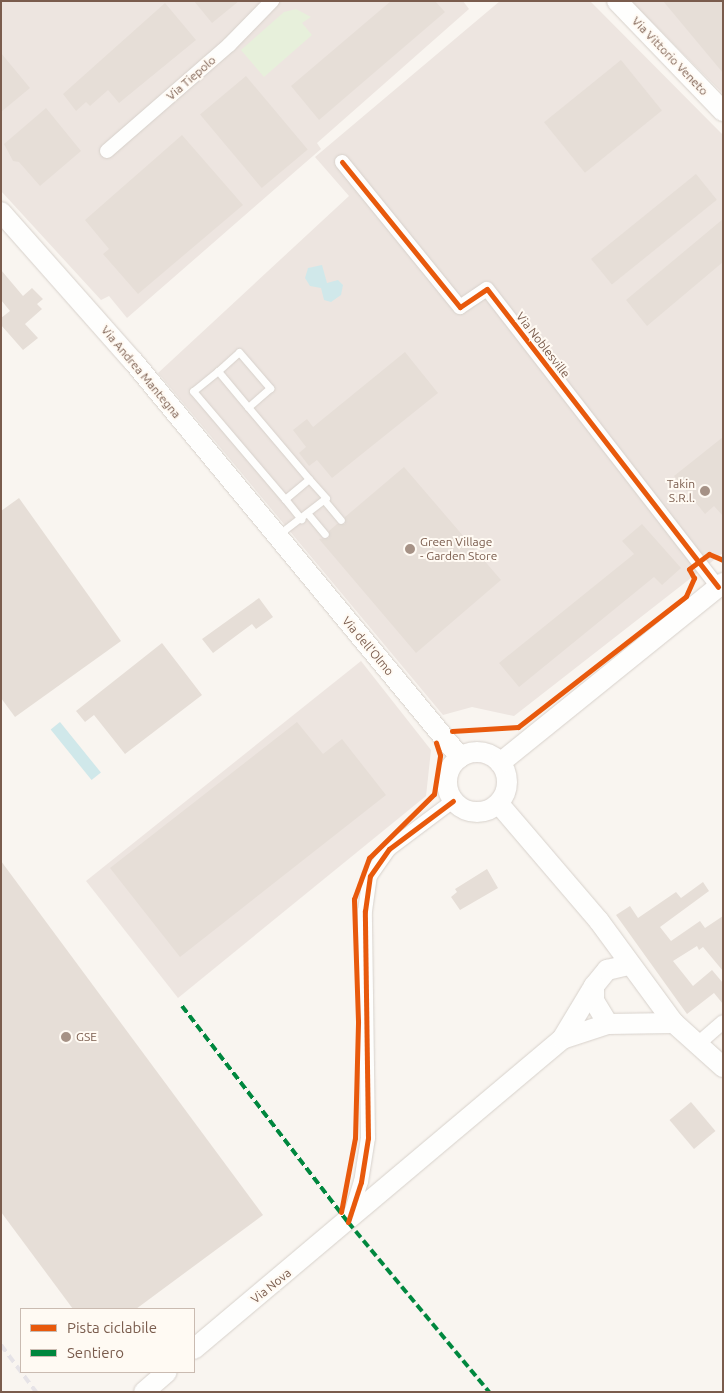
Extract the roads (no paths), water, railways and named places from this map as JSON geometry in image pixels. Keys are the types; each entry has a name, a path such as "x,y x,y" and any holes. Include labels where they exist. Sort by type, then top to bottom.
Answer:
{"main road":[{"name":"Via Vittorio Veneto","path":"617,1 723,111"},
{"name":"Via Andrea Mantegna","path":"1,212 133,361 276,535"},
{"name":"Via dell'Olmo","path":"276,535 460,758"},
{"name":"Via Noblesville","path":"500,763 721,585"},
{"path":"484,753 500,763 508,783 499,804 475,813 453,801 447,778 460,758 484,753"},
{"path":"499,804 599,920 629,965 674,1023 700,1042 723,1067"},
{"path":"599,920 597,981 594,1001 608,1024"},
{"path":"562,1039 597,981 615,966 629,965"},
{"path":"629,1022 641,1007 645,985"},
{"path":"562,1039 608,1024 629,1022 674,1023"},
{"name":"Via Nova","path":"195,1348 348,1222 562,1039"},
{"path":"144,1392 166,1373"}],"street":[{"name":"Via Tiepolo","path":"107,151 229,45 272,1"},
{"name":"Via Noblesville","path":"342,162 460,307 487,289 721,585"},
{"path":"348,1222 361,1182 368,1138 364,911 370,876 389,849 453,801"},
{"path":"700,1042 723,1022"}],"lane":[{"path":"248,407 270,388 240,352 193,391 301,519"},
{"path":"218,370 310,479 341,520"},
{"path":"285,500 310,479"},
{"path":"276,535 308,514 324,500"},
{"path":"308,514 325,534"}],"water":[{"path":"322,265 327,283 338,280 343,285 341,295 331,302 324,300 321,288 310,286 305,278 308,268"},
{"path":"60,722 101,773 92,780 51,730"}],"railway":[{"path":"1,1345 20,1371"},
{"path":"22,1373 36,1392"}],"place":[{"name":"Takin S.R.l.","path":"705,491"},
{"name":"Green Village - Garden Store","path":"410,549"},
{"name":"GSE","path":"66,1037"}]}
